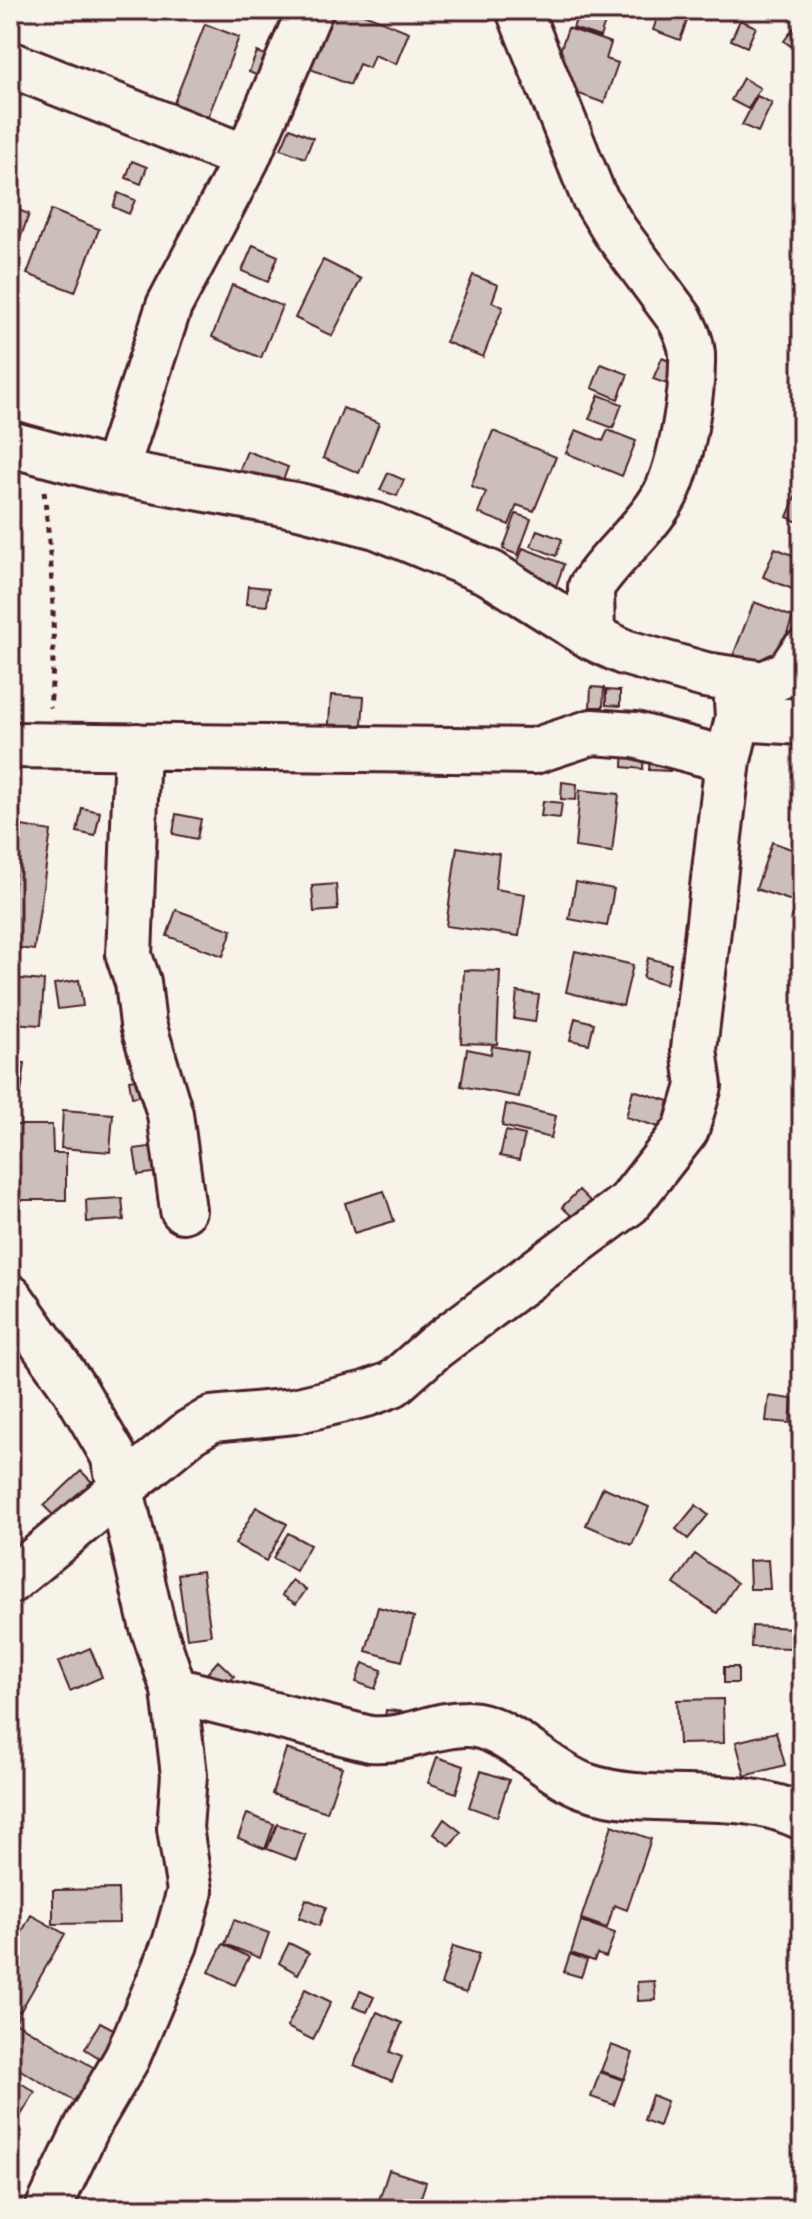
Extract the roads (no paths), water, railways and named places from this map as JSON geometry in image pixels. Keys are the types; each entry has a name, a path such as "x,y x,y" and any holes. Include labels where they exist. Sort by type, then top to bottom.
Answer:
{"street":[{"path":"115,472 169,306 247,158 310,10"},
{"path":"519,10 593,195 615,231 680,319 692,354 681,439 669,486 591,587 592,637"},
{"path":"10,64 247,158"},
{"path":"25,448 115,472 299,506 376,526 490,573 592,637 624,652 737,700 802,722"},
{"path":"737,700 764,684 779,680 802,653"},
{"path":"10,1581 123,1489 150,1463 212,1419 306,1409 393,1384 435,1347 629,1203 686,1130 699,1086 694,1049 737,700"},
{"path":"28,745 534,751 592,732 635,735 728,760"},
{"path":"137,746 129,956 138,982 143,1024 170,1114 183,1210"},
{"path":"10,1297 93,1418 113,1455 149,1613 174,1690 184,1775 180,1828 190,1891 175,1944 127,2058 88,2125 48,2209"},
{"path":"174,1690 370,1739 395,1741 467,1724 506,1738 553,1771 586,1786 641,1795 752,1799 802,1817"}]}
